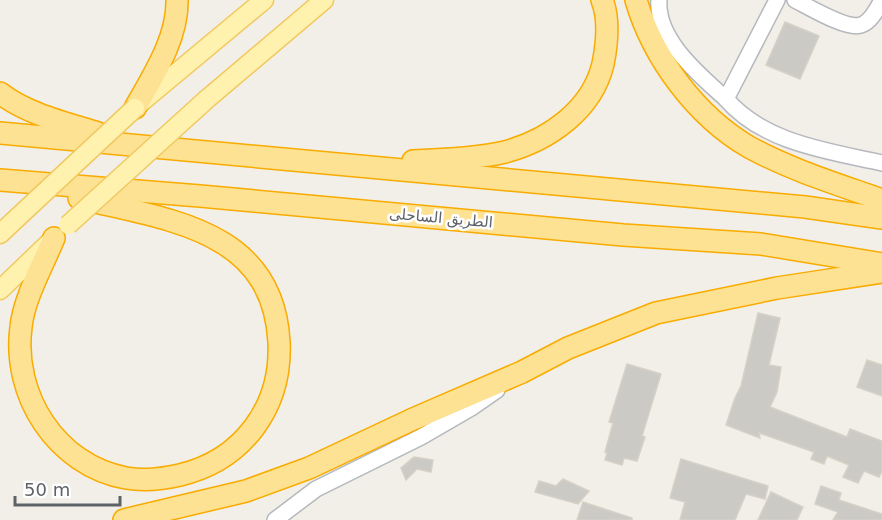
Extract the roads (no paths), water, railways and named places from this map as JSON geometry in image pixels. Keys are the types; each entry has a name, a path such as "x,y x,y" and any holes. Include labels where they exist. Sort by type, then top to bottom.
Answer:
{"highway":[{"path":"135,108 172,32 177,0"},
{"path":"332,165 440,160 504,152 544,137 577,114 599,78 607,45 606,9 602,0"},
{"path":"636,0 643,24 660,57 698,106 721,127 748,146 776,160 818,178 882,200"},
{"path":"0,93 38,112 139,145"},
{"path":"0,133 805,207 882,218"},
{"path":"8,181 175,220 234,249 257,273 272,304 278,331 280,358 275,386 267,409 251,432 228,455 197,471 160,479 126,478 93,466 65,449 42,424 26,391 19,356 21,325 32,289 61,231"},
{"name":"الطريق الساحلى","path":"8,181 200,196 623,235 761,244 882,264"},
{"path":"124,520 246,491 309,468 411,420 522,372 568,348 656,313 767,290 882,272"}],"main road":[{"path":"0,234 135,108 264,0"},
{"path":"0,290 61,231 207,99 324,0"}],"street":[{"path":"660,0 659,5 668,36 686,62 746,118 772,134 840,154 882,163"},
{"path":"726,99 777,0"},
{"path":"795,0 850,26 862,25 873,15 882,0"},
{"path":"275,520 316,489 421,437 471,408 522,372"}]}
